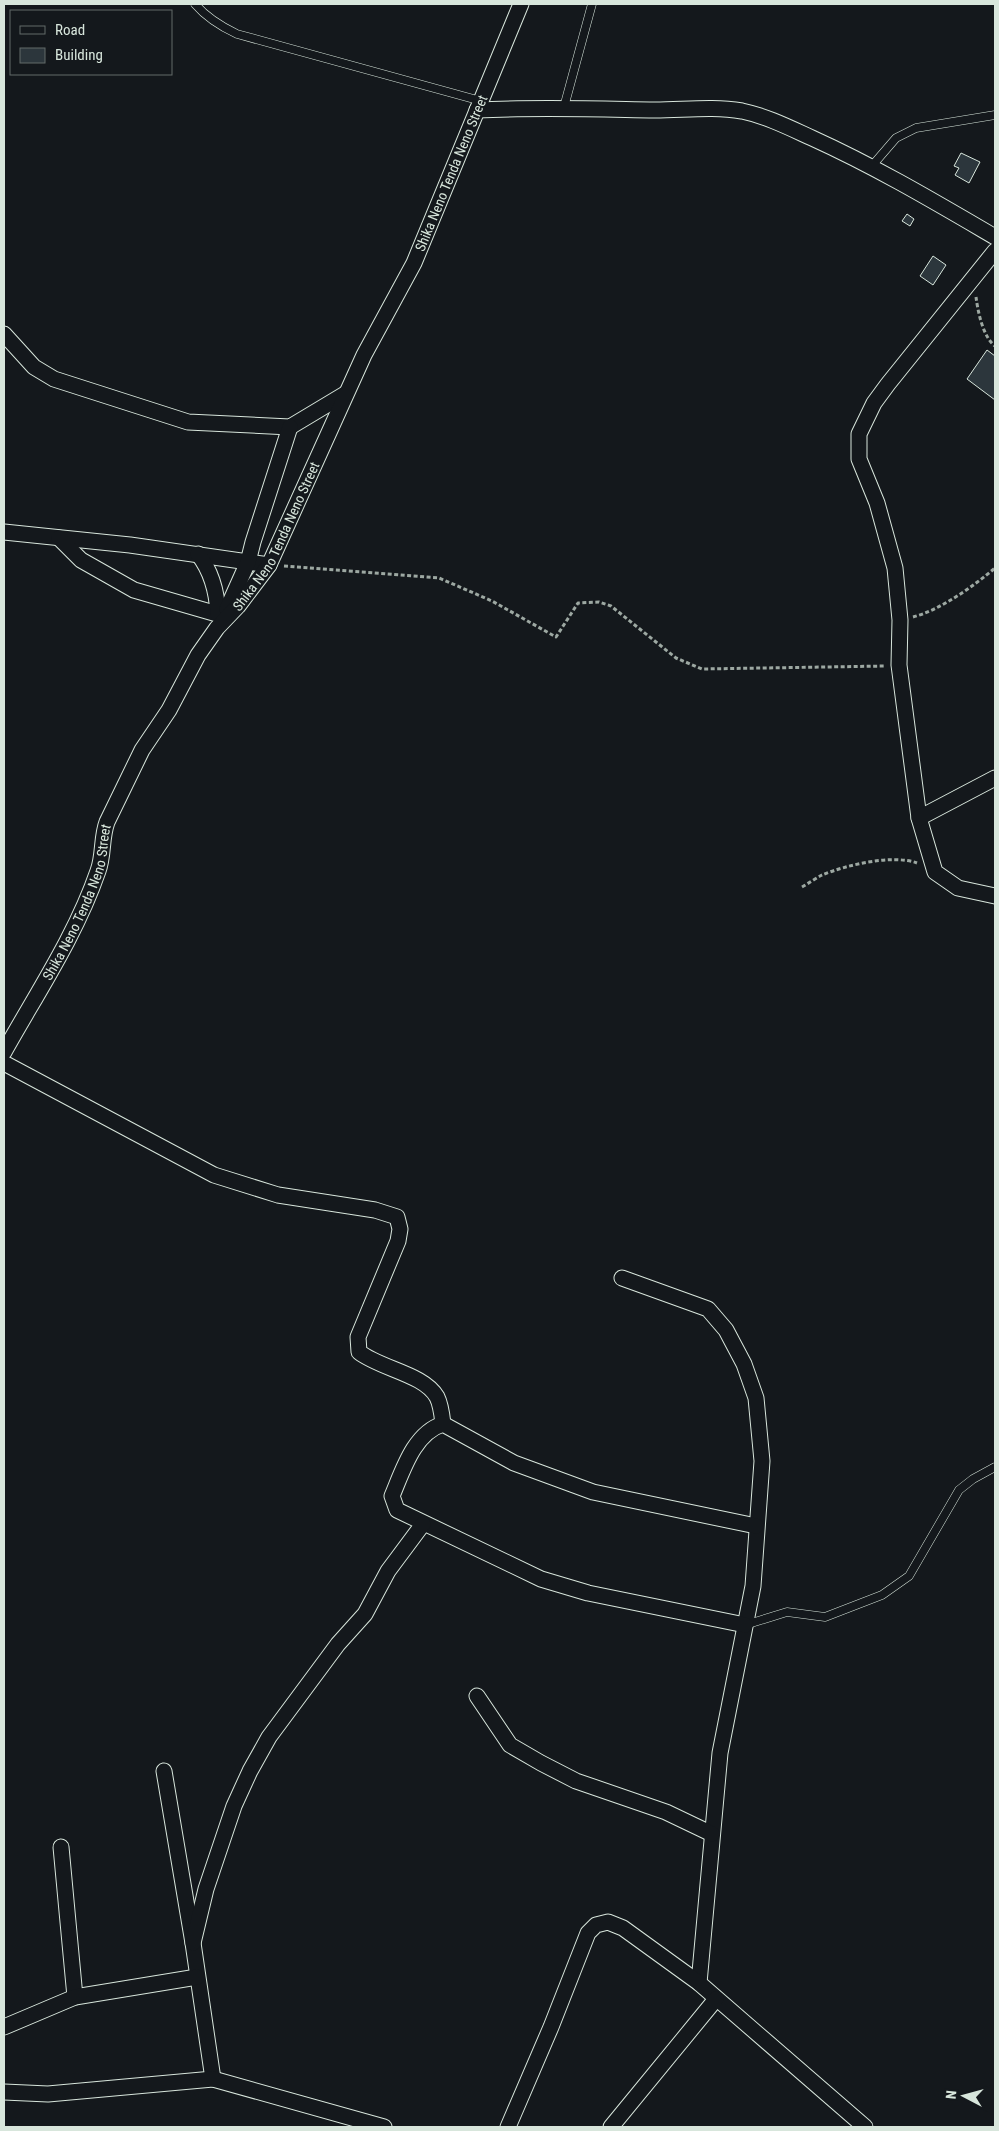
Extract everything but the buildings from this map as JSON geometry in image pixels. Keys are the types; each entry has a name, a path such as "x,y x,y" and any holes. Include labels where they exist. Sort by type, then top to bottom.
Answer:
{"street":[{"name":"Shika Neno Tenda Neno Street","path":"4,1052 58,958 90,893 101,863 103,833 107,822 142,750 169,710 198,655 220,619 238,606 269,565 345,394 414,263 521,4"},
{"path":"479,106 661,110 714,108 743,112 768,119 871,167 995,237"},
{"path":"995,251 888,384 874,403 859,434 859,459 877,503 895,568 900,620 899,665 919,818 936,872 958,888 995,896"},
{"path":"4,334 34,367 54,379 188,422 290,427 345,394"},
{"path":"220,619 248,562 290,427"},
{"path":"4,532 130,545 269,565"},
{"path":"59,538 81,560 134,590 220,619"},
{"path":"198,554 209,569 217,598 220,619"},
{"path":"919,818 995,778"},
{"path":"4,1063 214,1175 278,1195 375,1210 397,1217 400,1229 398,1241 358,1337 360,1352 370,1360 426,1384 437,1397 443,1424 514,1463 593,1492 756,1526"},
{"path":"622,1278 708,1309 726,1330 744,1364 756,1398 762,1461 752,1586 720,1753 699,1983"},
{"path":"443,1424 432,1428 424,1436 410,1457 392,1496 396,1510 542,1579 588,1593 746,1625"},
{"path":"193,1943 212,1870 234,1806 250,1771 269,1737 338,1644 365,1614 388,1571 423,1524"},
{"path":"477,1696 510,1745 576,1781 666,1812 712,1834"},
{"path":"164,1771 193,1943 213,2079"},
{"path":"61,1848 75,1997"},
{"path":"508,2127 551,2027 588,1933 596,1925 608,1922 623,1928 699,1983 865,2127"},
{"path":"4,2027 75,1997 197,1977"},
{"path":"611,2127 716,1999"},
{"path":"4,2092 48,2094 213,2079 384,2127"}],"lane":[{"path":"195,4 202,13 217,24 237,34 479,106"},
{"path":"564,107 592,4"},
{"path":"871,167 896,138 916,128 995,115"},
{"path":"746,1625 787,1612 824,1618 882,1595 909,1576 959,1490 973,1479 995,1468"}],"path":[{"path":"973,280 978,310 989,342 995,346"},
{"path":"269,565 439,578 492,601 556,638 578,604 599,602 611,606 676,658 702,669 899,665"},
{"path":"900,620 926,614 980,580 995,568"},
{"path":"802,887 823,875 868,862 902,859 915,862 936,872"}]}
